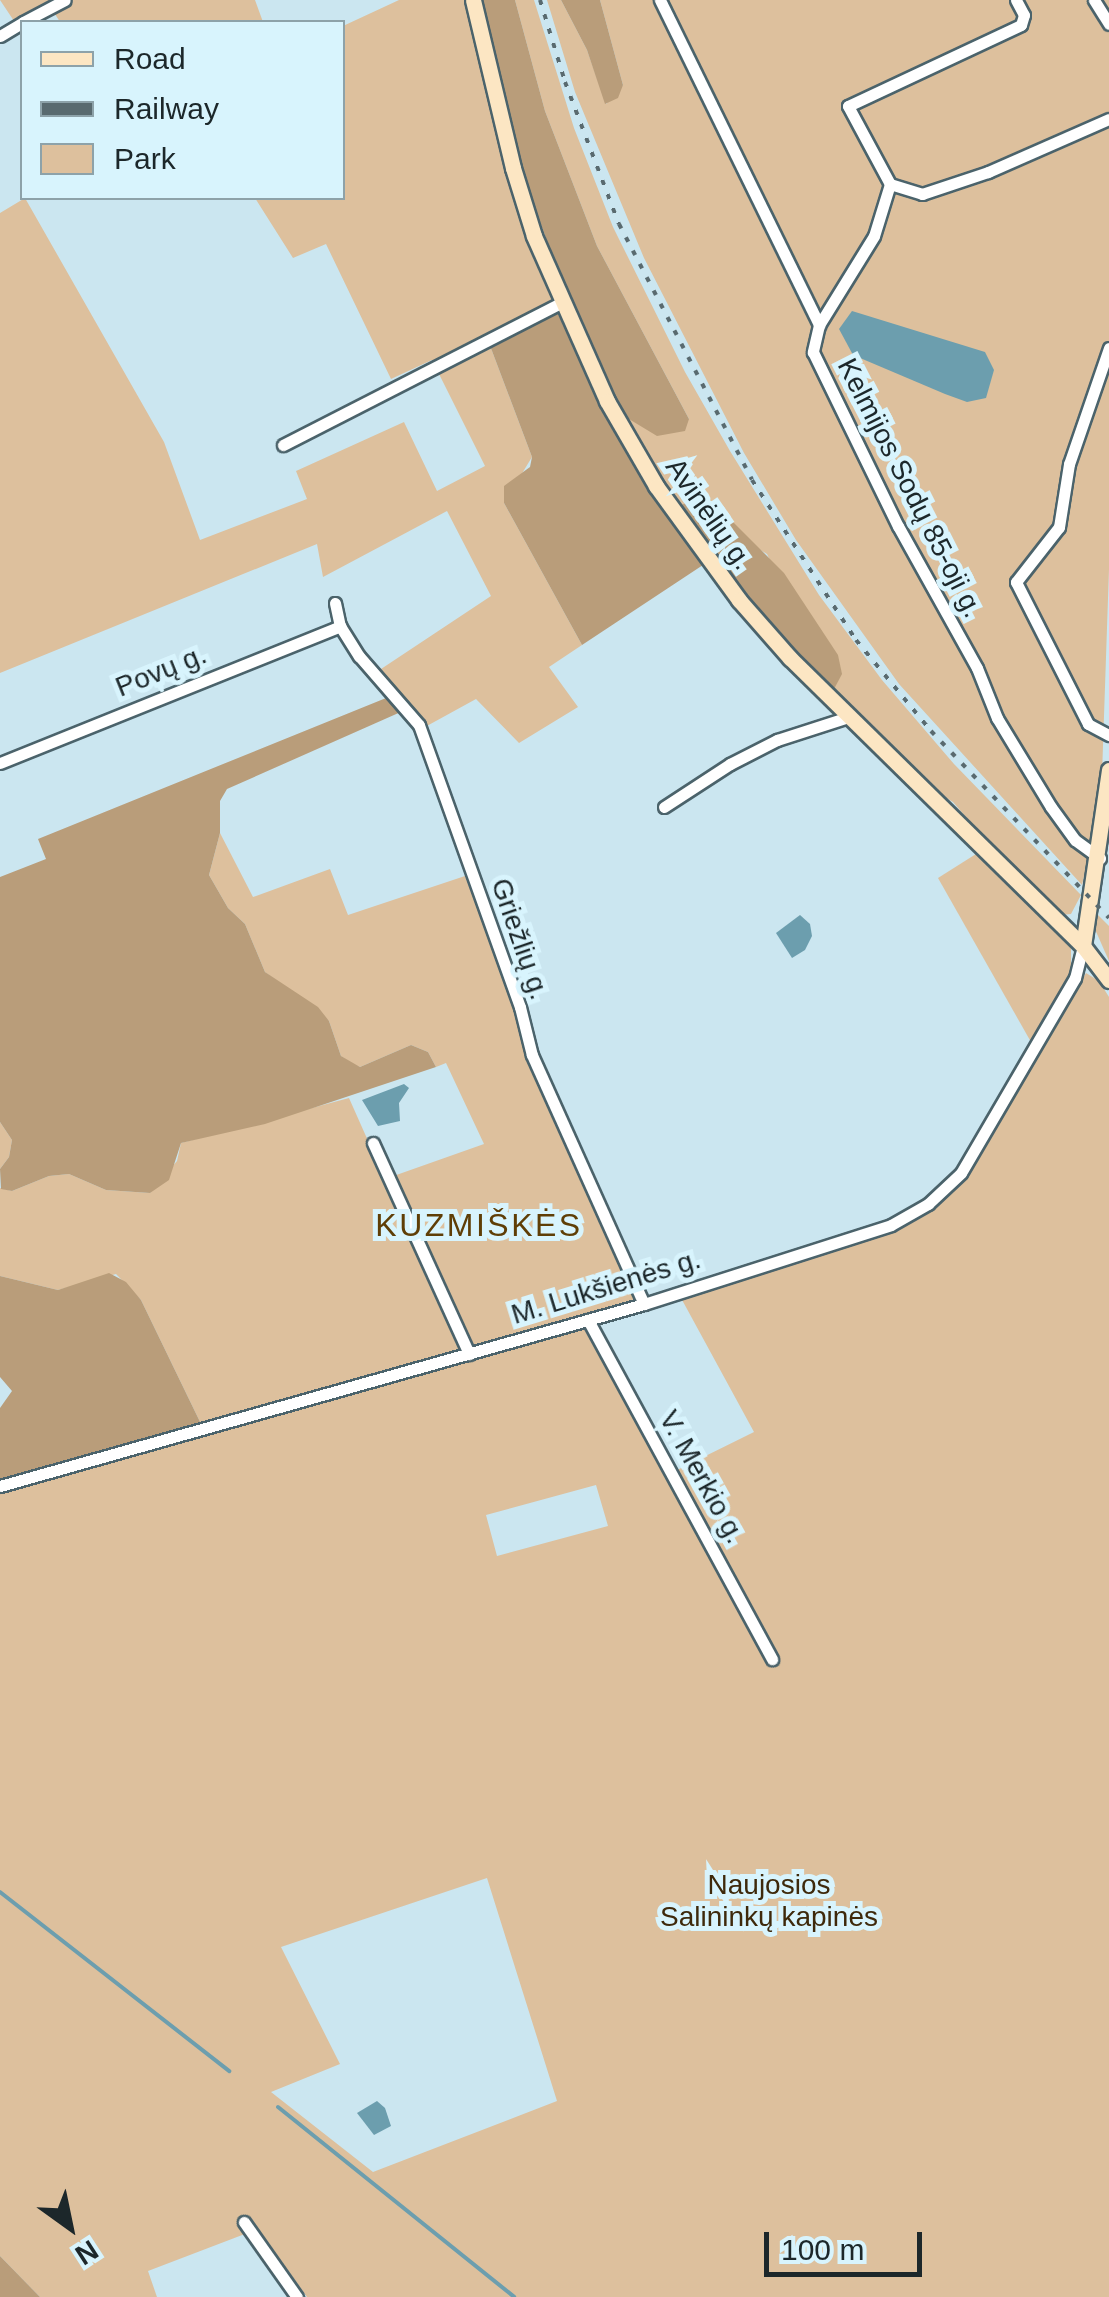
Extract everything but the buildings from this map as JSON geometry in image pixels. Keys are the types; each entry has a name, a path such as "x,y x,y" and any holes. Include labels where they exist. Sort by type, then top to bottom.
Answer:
{"main road":[{"name":"Avinėlių g.","path":"473,0 513,168 560,302 607,401 656,486 738,600 848,717 1084,946 1109,980"},
{"path":"1084,946 1107,829 1109,770"}],"street":[{"path":"28,20 65,0"},
{"path":"660,0 819,325"},
{"path":"1016,0 1024,16 1021,25 848,106 890,184 922,194 988,172 1109,119"},
{"path":"1094,0 1109,24"},
{"path":"819,325 874,236 890,184"},
{"path":"283,445 560,302"},
{"name":"Kelmijos Sodų 85-oji g.","path":"819,325 813,342 815,359 976,668 997,718 1076,840 1100,858"},
{"path":"1109,348 1074,447 1060,527 1016,582 1088,724 1109,735"},
{"name":"Griežlių g.","path":"335,602 340,626 359,656 419,726 519,1005 532,1054 644,1304"},
{"name":"Povų g.","path":"0,763 340,626"},
{"path":"664,808 730,764 777,740 848,717"},
{"name":"M. Lukšienės g.","path":"0,1486 644,1304 891,1225 928,1204 961,1173 1075,978 1084,946"},
{"path":"372,1143 469,1354"},
{"name":"V. Merkio g.","path":"588,1320 772,1659"},
{"path":"244,2222 296,2297"}],"green space":[{"path":"0,0 255,0 262,20 59,20 48,3 14,21"},
{"path":"399,0 467,0 529,236 556,310 489,343 532,457 504,503 582,645 549,667 578,707 519,743 476,699 425,727 381,669 491,596 447,511 323,577 317,544 0,673 0,213 22,200 26,200 164,442 200,540 307,499 296,471 404,422 437,491 485,466 432,360 391,379 326,244 293,258 256,200 345,200 345,25"},
{"path":"515,0 534,0 574,128 613,227 685,372 730,451 819,595 882,680 954,764 1081,895 1071,914 1061,915 995,851 953,802 927,786 833,691 767,554 751,544 729,518 679,506 650,464 624,416 689,419 597,246 545,111"},
{"path":"547,0 561,0 587,50 606,104 623,85 600,0 1109,0 1109,569 1101,805 1082,885 899,684 796,540 744,453 644,258 575,92"},
{"path":"220,833 253,897 330,869 348,915 465,876 515,1006 526,1050 635,1299 202,1426 141,1300 116,1274 58,1290 0,1276 0,1188 12,1191 49,1176 69,1174 106,1190 150,1193 177,1161 181,1143 349,1098 385,1179 484,1144 446,1063 436,1067 428,1052 411,1045 360,1067 350,1063 341,1056 329,1021 265,972 245,924 228,908 209,875"},
{"path":"976,854 1071,948 1071,972 1031,1042 938,878"},
{"path":"1096,913 1109,926 1109,961 1094,927"},
{"name":"Naujosios Salininkų kapinės","path":"1086,973 1099,981 1109,997 1109,2297 307,2297 258,2229 148,2271 157,2297 40,2297 0,2256 0,1493 584,1326 667,1475 754,1432 681,1298 874,1238 928,1211 961,1182","holes":["596,1485 608,1526 497,1556 486,1515","487,1878 557,2101 373,2172 271,2092 340,2064 281,1947"]},
{"path":"0,1122 12,1140 9,1157 0,1169"}],"shaded area":[{"path":"480,0 515,0 545,111 597,246 689,419 685,431 657,436 624,416 581,333 517,160"},
{"path":"561,0 600,0 623,85 618,98 605,104 587,50"},
{"path":"556,310 629,455 703,565 582,645 504,503 504,486 530,467 532,457 489,343"},
{"path":"693,500 729,518 784,573 838,655 842,674 833,691 772,626 679,506"},
{"path":"391,696 403,711 227,789 220,801 220,833 209,875 228,908 245,924 265,972 318,1007 329,1021 341,1056 360,1067 411,1045 428,1052 436,1067 265,1124 181,1143 169,1180 150,1193 106,1190 69,1174 49,1176 12,1191 1,1189 0,1169 9,1157 12,1140 0,1122 0,877 46,859 38,839"},
{"path":"109,1273 126,1282 141,1300 202,1426 0,1482 0,1408 12,1391 0,1377 0,1276 58,1290"},
{"path":"0,2256 40,2297 0,2297"}],"water":[{"path":"852,311 985,352 994,370 986,398 967,402 853,355 839,329"},
{"path":"800,915 810,924 812,936 805,950 792,958 776,933"},
{"path":"404,1084 409,1088 399,1103 400,1121 378,1126 362,1100"},
{"path":"377,2101 385,2108 391,2126 374,2135 357,2113"}],"waterway":[{"path":"0,1892 229,2071"},
{"path":"278,2107 514,2297"}],"railway":[{"path":"540,0 565,82 619,224 752,480 856,640 931,731 1109,918"}],"district":[{"name":"KUZMIŠKĖS","path":"479,1225"}]}
